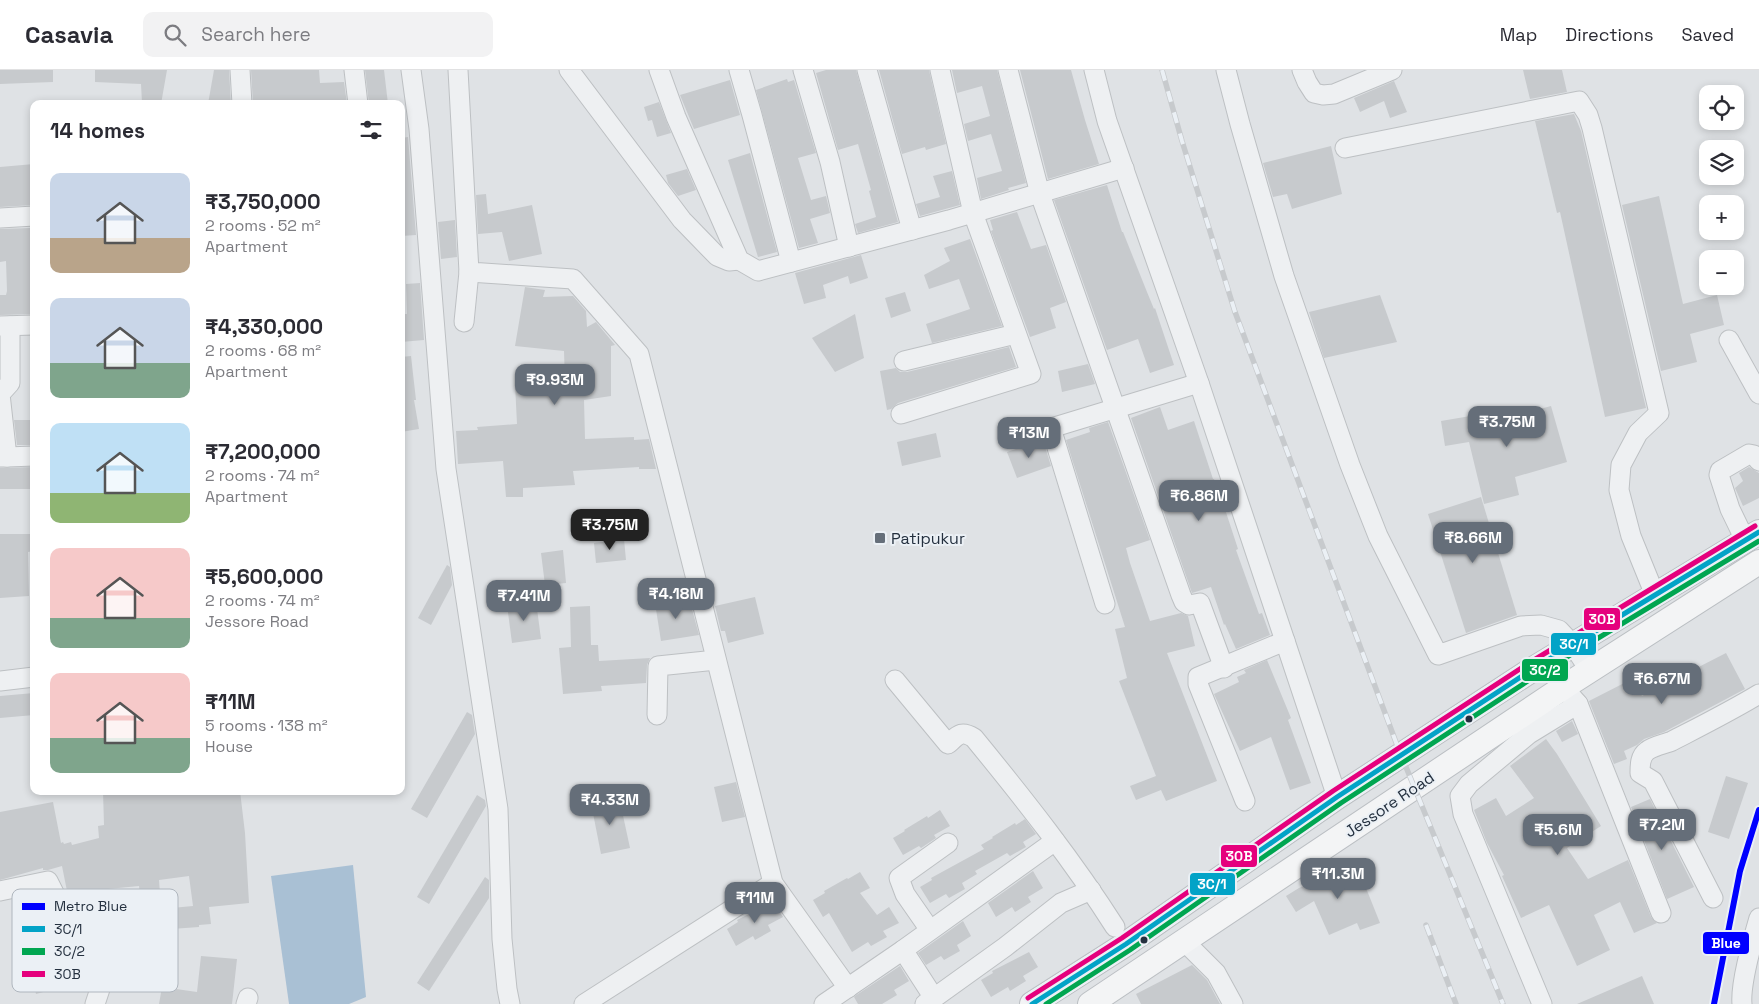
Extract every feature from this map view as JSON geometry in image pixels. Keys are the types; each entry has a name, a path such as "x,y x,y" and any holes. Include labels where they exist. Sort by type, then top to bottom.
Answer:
{"main road":[{"path":"1032,1004 1126,944 1338,796 1574,645 1752,536"},
{"name":"Jessore Road","path":"1090,1004 1184,941 1571,696 1590,671 1759,562"}],"street":[{"path":"240,70 242,100"},
{"path":"354,70 358,100"},
{"path":"411,70 420,129 446,469 498,809 502,939 506,989 510,1004"},
{"path":"458,70 469,272 464,322"},
{"path":"569,70 682,220 717,256 729,261 739,260 758,271 974,213 1124,168"},
{"path":"659,70 676,116 739,260"},
{"path":"739,70 791,262"},
{"path":"803,70 830,162 849,247"},
{"path":"867,70 912,230"},
{"path":"901,414 1031,374 974,213 940,70"},
{"path":"1008,70 1040,194 1184,602 1189,605 1200,603 1224,668"},
{"path":"1094,70 1107,121 1199,383 1338,796"},
{"path":"1226,70 1284,276 1350,465 1378,536 1438,655 1521,626 1541,626 1559,630 1574,645 1590,671"},
{"path":"1302,70 1306,82 1314,93 1324,95 1334,94 1392,70"},
{"path":"1345,148 1579,101 1588,115 1592,128 1659,413 1638,433 1621,465 1619,490 1631,536 1655,595"},
{"path":"0,218 30,216"},
{"path":"469,272 573,279 639,354 773,883 848,988"},
{"path":"30,325 5,326 10,383 0,394 4,457 30,456"},
{"path":"904,361 1016,334"},
{"path":"1729,340 1759,394"},
{"path":"1105,604 1051,428 1199,383"},
{"path":"1752,536 1730,509 1719,475 1720,471 1749,454 1754,455 1759,461"},
{"path":"1246,802 1198,684 1198,677 1224,668 1285,641"},
{"path":"657,715 658,666 716,660"},
{"path":"0,681 30,678"},
{"path":"895,680 948,744 961,734 967,734 974,738 1055,841 1116,928"},
{"path":"1713,898 1653,781 1640,773 1640,765 1647,750 1665,744 1759,694"},
{"path":"1542,1004 1464,814 1460,796 1469,784 1571,696 1661,913"},
{"path":"828,1003 1055,841"},
{"path":"930,930 905,894 899,878 948,843"},
{"path":"0,891 48,881 52,889"},
{"path":"584,1004 773,883"},
{"path":"903,950 930,1001 1005,947 1061,903 1091,890"},
{"path":"1742,1004 1741,997 1754,963 1759,918"},
{"path":"1184,941 1216,973 1233,1004"}],"water":[{"path":"353,865 366,997 349,1004 289,1004 271,876"}],"building":[{"path":"0,70 53,70 53,82 0,84"},
{"path":"95,70 167,70 162,100 142,100 141,84 95,82"},
{"path":"214,70 229,70 231,100 209,100"},
{"path":"251,70 319,70 320,83 344,82 346,100 253,100"},
{"path":"365,70 384,70 388,100 369,100"},
{"path":"826,70 856,70 898,222 858,233 855,224 876,217 869,191 871,190 858,144 838,150 816,73"},
{"path":"879,70 929,70 946,144 926,150 925,147 902,154"},
{"path":"952,70 997,70 1026,183 981,199 977,178 1002,171 991,134 968,141 964,124 990,116 982,86 957,93"},
{"path":"1020,70 1071,70 1099,164 1048,179"},
{"path":"1523,70 1562,70 1567,92 1530,99"},
{"path":"787,79 788,82 794,80 816,153 798,158 811,200 826,196 830,213 810,219 818,243 799,248 756,90"},
{"path":"730,80 740,115 694,129 680,95"},
{"path":"1394,81 1407,112 1390,118 1384,101 1360,112 1354,98"},
{"path":"659,102 671,133 657,137 652,120 648,121 644,107"},
{"path":"1574,114 1581,131 1646,408 1605,417 1560,212 1557,213 1535,121"},
{"path":"405,137 408,137 416,235 405,236"},
{"path":"1331,146 1342,194 1292,209 1287,194 1273,197 1263,163"},
{"path":"750,153 777,252 758,257 728,160"},
{"path":"30,164 30,205 0,207 0,167"},
{"path":"687,169 696,190 678,196 668,183 666,175"},
{"path":"952,171 960,205 920,216 916,204 940,197 933,176"},
{"path":"1107,185 1122,232 1155,308 1174,365 1150,373 1138,339 1107,350 1054,200"},
{"path":"486,194 488,214 532,205 542,254 509,261 502,232 478,234 476,195"},
{"path":"1659,196 1683,304 1717,295 1724,325 1690,334 1697,362 1661,371 1622,205"},
{"path":"1017,212 1031,249 1046,245 1066,302 1050,308 1056,328 1030,337 991,231 993,230 990,220"},
{"path":"455,220 457,257 441,259 438,222"},
{"path":"30,228 30,314 0,315 0,295 6,295 7,291 6,261 0,262 0,229"},
{"path":"970,239 1002,326 932,343 926,324 970,309 959,279 929,289 924,275 950,261 944,248"},
{"path":"861,255 868,278 850,284 848,276 823,285 826,298 804,304 795,273"},
{"path":"420,283 424,340 405,342 405,314 407,314 406,284"},
{"path":"525,287 545,290 543,297 573,296 586,311 587,327 596,322 615,345 611,346 611,396 584,400 585,439 634,437 634,440 649,439 656,469 639,469 639,467 573,471 575,485 523,488 523,497 506,497 503,461 458,464 456,431 478,430 477,427 517,424 515,384 565,383 564,351 515,346"},
{"path":"905,292 911,311 891,318 885,298"},
{"path":"1380,295 1397,342 1324,358 1309,312"},
{"path":"855,314 864,358 835,372 812,338"},
{"path":"1009,347 1016,367 898,403 887,410 880,371 896,368 900,372 907,372"},
{"path":"411,356 416,400 414,400 419,429 405,431 405,357"},
{"path":"1088,364 1095,384 1062,392 1058,371"},
{"path":"1551,406 1567,462 1515,477 1519,495 1484,504 1469,442 1445,446 1441,421 1500,411 1502,419"},
{"path":"1160,407 1168,430 1194,421 1238,549 1236,550 1259,614 1262,613 1270,635 1236,649 1224,625 1211,587 1192,593 1131,418"},
{"path":"14,420 30,420 30,445 17,445"},
{"path":"1108,422 1150,540 1126,548 1150,621 1181,613 1188,616 1195,646 1167,653 1217,781 1166,801 1161,790 1136,800 1130,786 1156,776 1119,681 1127,678 1115,629 1125,627 1066,440 1090,432 1089,428"},
{"path":"936,433 941,457 902,466 897,442"},
{"path":"1043,440 1051,466 1017,478 1007,452"},
{"path":"30,467 30,489 0,489 0,468"},
{"path":"1749,467 1759,473 1759,498 1743,506 1735,488 1743,481 1739,473"},
{"path":"1481,497 1517,615 1466,633 1428,514"},
{"path":"0,534 30,534 30,552 28,552 29,596 0,598"},
{"path":"624,539 626,560 596,563 594,543"},
{"path":"563,550 566,583 545,585 541,553"},
{"path":"447,565 450,567 452,585 431,625 418,618"},
{"path":"755,597 764,634 728,643 725,631 721,631 715,606"},
{"path":"689,598 699,635 661,641 655,603"},
{"path":"536,601 541,639 512,643 507,605"},
{"path":"590,606 591,645 598,645 599,661 650,658 647,665 646,683 601,686 602,691 563,694 559,648 571,647 570,607"},
{"path":"1726,653 1745,689 1664,732 1644,739 1637,745 1624,751 1627,759 1614,764 1589,701 1634,678 1642,696"},
{"path":"1267,660 1291,718 1288,720 1311,783 1290,790 1271,737 1240,751 1214,694 1239,682 1237,677 1246,673 1244,670"},
{"path":"30,693 30,715 0,718 0,696"},
{"path":"467,712 472,715 475,734 427,818 411,809"},
{"path":"1572,721 1578,734 1562,742 1556,731"},
{"path":"1546,739 1601,826 1567,848 1588,879 1628,860 1651,917 1657,923 1634,933 1620,902 1594,915 1610,950 1577,966 1549,905 1521,918 1502,876 1504,875 1487,843 1474,810 1496,798 1506,816 1534,798 1510,766"},
{"path":"1726,776 1748,783 1729,839 1708,832"},
{"path":"736,782 745,817 722,822 714,787"},
{"path":"103,795 240,795 245,833 249,903 209,907 211,924 178,929 178,907 193,906 189,876 159,880 160,889 139,889 139,886 108,889 67,889 62,866 48,870 43,870 43,868 0,880 0,812 53,802 61,843 63,842 64,844 71,842 72,845 99,838 98,826 104,825"},
{"path":"477,795 485,800 486,806 429,904 417,897"},
{"path":"619,797 630,848 601,854 591,803"},
{"path":"1650,799 1694,887 1667,899 1631,807"},
{"path":"940,810 950,826 934,835 936,838 921,848 919,846 903,855 893,838"},
{"path":"1025,819 1036,834 1023,842 1026,847 1010,856 1007,853 975,871 977,874 962,883 965,889 949,898 946,894 930,903 920,887 932,880 931,878 984,849 981,845 1015,823 1016,825"},
{"path":"1356,863 1380,923 1360,930 1357,923 1329,935 1314,901 1296,912 1286,896 1299,888"},
{"path":"1033,871 1043,888 1028,897 1031,902 1015,912 1012,907 996,917 988,903"},
{"path":"860,872 870,888 860,893 877,915 889,907 899,923 883,931 887,937 871,946 868,942 852,952 829,913 823,917 813,900 825,893 824,891"},
{"path":"485,877 489,880 489,898 429,991 417,983"},
{"path":"773,902 783,917 768,925 771,931 755,940 753,936 736,946 727,929 738,922 737,920"},
{"path":"963,921 971,936 957,945 960,951 944,960 941,956 926,965 918,953"},
{"path":"1029,952 1038,967 1023,976 1026,981 1010,991 1008,987 991,997 981,980 993,973 992,971"},
{"path":"201,956 237,959 232,1004 159,1004 161,992 178,992 178,989 197,992"},
{"path":"1192,965 1207,980 1220,1004 1141,1004 1136,994"},
{"path":"900,966 909,981 894,990 897,995 882,1004 858,1004 855,996"},
{"path":"1642,976 1654,1004 1577,1004"}],"railway":[{"path":"1162,70 1235,312 1397,745 1503,1004"},
{"path":"1426,925 1456,1004"}],"metro line":[{"name":"Blue","path":"1714,1004 1740,871 1759,810"}],"transit line":[{"name":"30B","path":"1028,998 1122,938 1333,791 1529,663 1755,526"},
{"name":"3C/1","path":"1032,1004 1126,944 1337,797 1533,669 1759,532"},
{"name":"3C/2","path":"1046,1004 1130,950 1341,803 1537,675 1759,541"}],"place":[{"name":"Patipukur","path":"880,538"}]}
